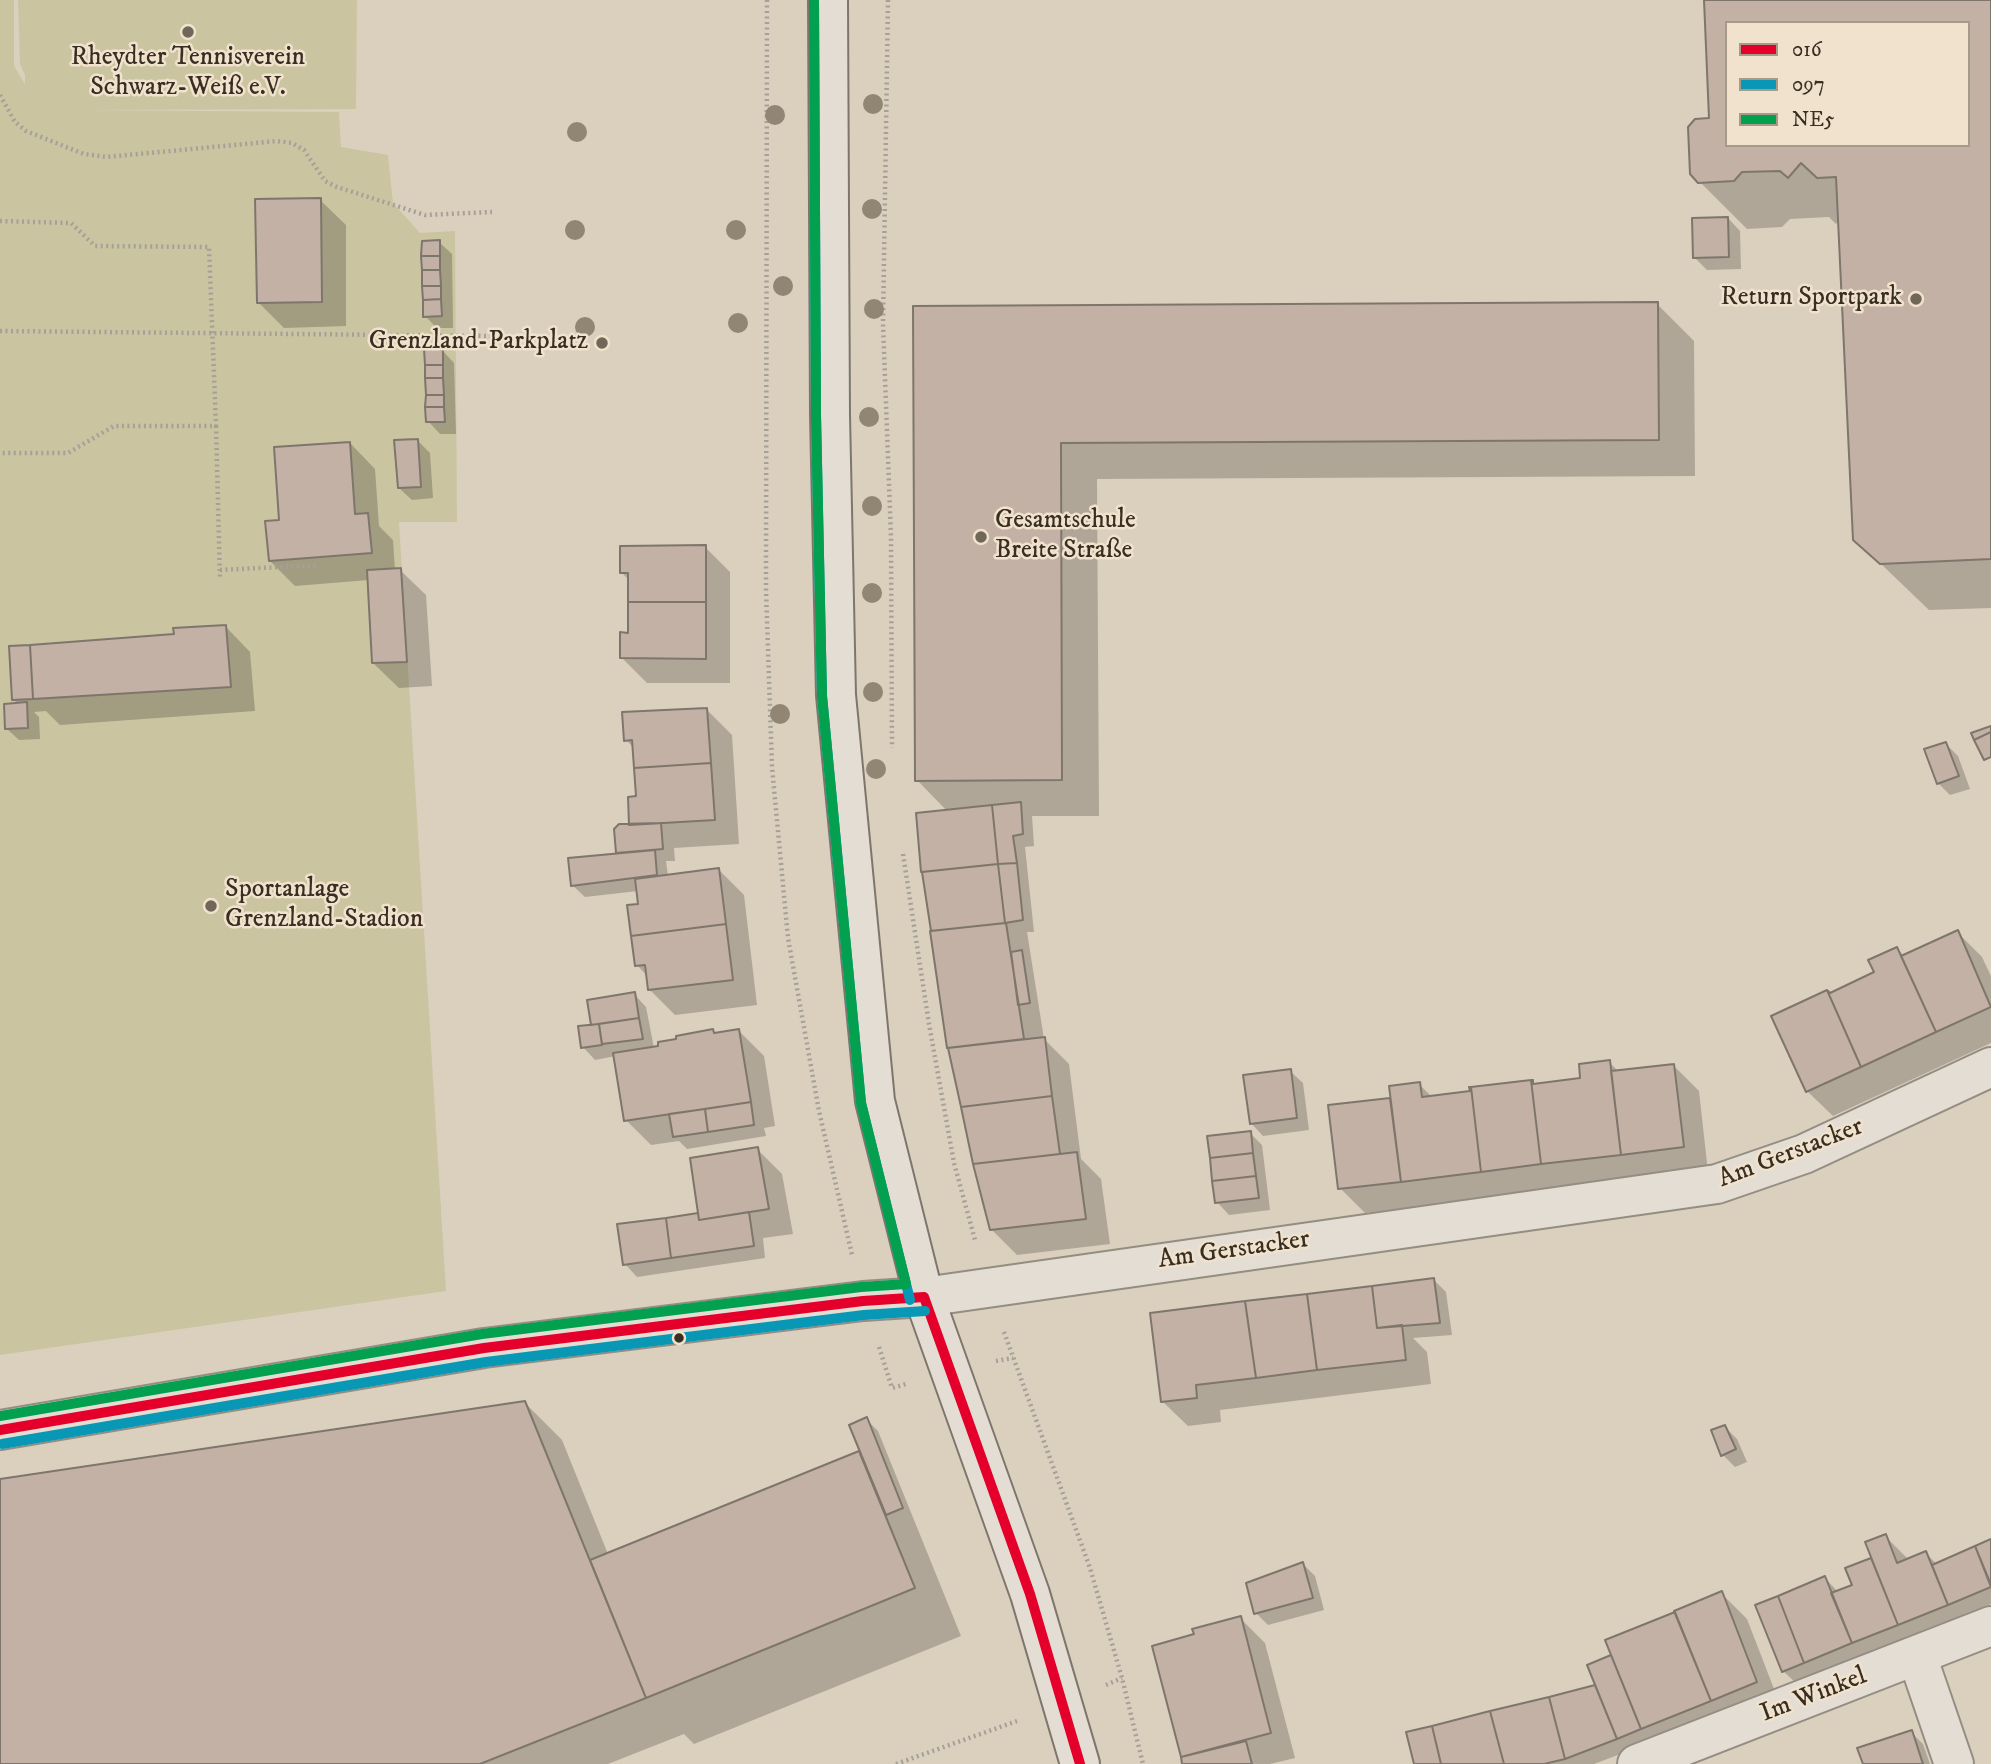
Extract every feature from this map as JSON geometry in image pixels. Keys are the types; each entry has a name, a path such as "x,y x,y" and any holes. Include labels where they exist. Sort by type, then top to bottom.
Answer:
{"street":[{"path":"828,0 830,415 836,695 875,1101 924,1297 1030,1594 1080,1764"},
{"name":"Am Gerstacker","path":"0,1430 484,1348 850,1303 924,1297 1717,1184 1804,1154 1991,1067"},
{"name":"Im Winkel","path":"1637,1764 1991,1626"},
{"path":"1917,1656 1954,1764"}],"path":[{"path":"888,0 883,324 891,537 892,749"},
{"path":"0,95 15,122 26,131 84,154 106,157 277,141 292,143 303,150 325,181 337,187 425,215 492,212"},
{"path":"0,221 71,223 95,246 209,247 220,580"},
{"path":"0,331 494,336"},
{"path":"0,453 68,453 114,426 216,426"},
{"path":"220,570 319,565"},
{"path":"901,841 954,1163 988,1287"},
{"path":"1013,1358 1090,1568 1122,1678 1143,1764"},
{"path":"897,1764 1063,1704 1122,1678"}],"shaded area":[{"name":"Sportanlage Grenzland-Stadion","path":"0,0 14,0 14,66 25,84 25,75 20,64 18,0 357,0 356,109 81,110 339,112 341,147 388,155 393,203 420,233 455,231 457,522 399,522 446,1291 0,1355"}],"building":[{"name":"Return Sportpark","path":"1704,0 1991,0 1991,559 1880,564 1853,540 1836,177 1817,178 1801,163 1788,178 1780,171 1742,172 1734,181 1698,183 1690,174 1688,127 1695,119 1709,118"},
{"path":"321,198 322,302 257,303 255,199"},
{"path":"1728,217 1729,257 1693,258 1692,218"},
{"path":"440,240 440,256 421,256 422,241"},
{"path":"421,256 440,256 440,270 422,270"},
{"path":"422,270 440,270 441,286 422,286"},
{"path":"422,286 441,286 441,299 423,300"},
{"path":"441,299 442,316 423,317 423,300"},
{"path":"1658,302 1659,440 1061,443 1062,780 915,781 913,306"},
{"path":"443,348 443,365 425,365 424,349"},
{"path":"425,365 443,365 443,378 425,378"},
{"path":"425,378 443,378 444,395 426,395"},
{"path":"426,395 444,395 444,407 425,407"},
{"path":"425,407 444,407 445,422 426,422"},
{"path":"418,439 421,487 398,488 394,440"},
{"path":"350,442 355,514 368,513 372,553 269,561 265,521 279,520 274,447"},
{"path":"706,545 706,602 628,602 628,573 620,573 620,546"},
{"path":"401,568 407,662 372,663 367,570"},
{"path":"628,602 706,602 706,659 620,658 620,632 628,633"},
{"path":"226,625 231,687 33,699 30,645 174,634 173,628"},
{"path":"30,645 33,699 12,700 9,646"},
{"path":"27,702 28,728 5,729 4,704"},
{"path":"707,708 711,763 634,768 632,740 624,741 622,712"},
{"path":"1991,726 1991,732 1974,740 1971,733"},
{"path":"1991,732 1991,757 1984,760 1974,740"},
{"path":"1946,742 1959,776 1937,784 1924,749"},
{"path":"711,763 715,820 629,825 628,797 636,796 634,768"},
{"path":"1021,802 1023,834 1013,836 1017,863 998,864 992,805"},
{"path":"992,805 998,864 921,872 916,813"},
{"path":"661,823 663,849 616,853 614,829 619,824"},
{"path":"655,850 657,875 571,886 568,858"},
{"path":"1017,863 1023,920 1005,923 998,864"},
{"path":"998,864 1005,923 931,931 922,872"},
{"path":"719,868 726,924 631,936 627,905 638,904 635,879"},
{"path":"1006,923 1024,1039 947,1048 930,931"},
{"path":"726,924 733,980 648,990 645,965 635,966 631,936"},
{"path":"1958,930 1991,1007 1936,1032 1901,956"},
{"path":"1897,947 1936,1032 1861,1067 1827,990 1830,993 1874,972 1868,960"},
{"path":"1022,950 1030,1003 1018,1005 1011,952"},
{"path":"1827,990 1861,1067 1806,1092 1771,1016"},
{"path":"635,992 639,1018 591,1025 587,1000"},
{"path":"639,1018 643,1039 602,1044 599,1024"},
{"path":"599,1024 602,1045 581,1048 578,1026"},
{"path":"713,1029 714,1033 739,1029 751,1102 624,1121 613,1053 658,1046 658,1042 676,1039 676,1036"},
{"path":"1045,1037 1052,1096 961,1107 948,1048"},
{"path":"1610,1060 1621,1155 1541,1164 1531,1080 1533,1084 1580,1078 1579,1064"},
{"path":"1674,1064 1684,1147 1621,1155 1611,1071"},
{"path":"1291,1069 1297,1118 1250,1124 1243,1075"},
{"path":"1531,1080 1541,1164 1481,1172 1471,1087"},
{"path":"1420,1082 1422,1097 1470,1091 1471,1087 1481,1172 1401,1182 1389,1086"},
{"path":"1052,1096 1060,1154 973,1164 961,1107"},
{"path":"1390,1098 1401,1182 1338,1189 1328,1105"},
{"path":"751,1102 754,1125 708,1132 705,1109"},
{"path":"705,1109 708,1132 673,1137 669,1114"},
{"path":"1251,1131 1253,1153 1210,1158 1207,1136"},
{"path":"758,1147 769,1209 699,1220 690,1158"},
{"path":"1077,1152 1086,1219 990,1230 973,1164"},
{"path":"1253,1153 1256,1176 1212,1181 1210,1158"},
{"path":"1256,1176 1259,1198 1215,1203 1212,1181"},
{"path":"749,1212 754,1246 671,1258 666,1218 698,1213 699,1220"},
{"path":"666,1218 671,1258 623,1265 617,1224"},
{"path":"1434,1278 1440,1323 1377,1328 1372,1286"},
{"path":"1372,1286 1377,1328 1402,1325 1406,1360 1317,1370 1307,1294"},
{"path":"1307,1294 1317,1370 1256,1378 1245,1301"},
{"path":"1245,1301 1256,1378 1196,1385 1197,1398 1161,1402 1150,1313"},
{"path":"525,1401 646,1698 480,1764 0,1764 0,1479"},
{"path":"867,1417 903,1508 886,1515 849,1425"},
{"path":"1725,1425 1736,1449 1721,1456 1711,1430"},
{"path":"859,1451 915,1588 646,1698 590,1560"},
{"path":"1886,1534 1897,1563 1926,1551 1948,1605 1898,1625 1865,1542"},
{"path":"1991,1539 1991,1585 1975,1546"},
{"path":"1975,1546 1991,1587 1948,1605 1932,1565"},
{"path":"1871,1558 1898,1625 1852,1643 1831,1593 1852,1585 1845,1568"},
{"path":"1303,1562 1313,1598 1254,1614 1246,1583"},
{"path":"1825,1576 1852,1643 1804,1663 1778,1596"},
{"path":"1722,1591 1757,1682 1711,1701 1674,1611"},
{"path":"1778,1596 1804,1663 1782,1672 1755,1605"},
{"path":"1675,1612 1711,1701 1641,1729 1605,1640"},
{"path":"1241,1616 1271,1733 1181,1757 1152,1646 1194,1634 1192,1629"},
{"path":"1611,1655 1641,1729 1617,1739 1587,1665"},
{"path":"1595,1685 1617,1739 1565,1759 1549,1697"},
{"path":"1549,1697 1565,1759 1544,1764 1504,1764 1490,1711"},
{"path":"1490,1711 1504,1764 1441,1764 1432,1726"},
{"path":"1432,1726 1441,1764 1414,1764 1406,1732"},
{"path":"1912,1730 1923,1764 1863,1764 1857,1748"},
{"path":"1246,1741 1252,1764 1182,1764 1181,1757"}],"transit line":[{"name":"097","path":"814,0 816,415 822,696 861,1103 910,1300"},
{"name":"NE5","path":"0,1416 482,1334 861,1287 906,1284 861,1103 822,696 816,415 814,0"},
{"name":"016","path":"924,1297 1030,1594 1080,1764"},
{"name":"016","path":"0,1430 484,1348 863,1301 924,1297"},
{"name":"097","path":"2,1444 486,1362 864,1315 925,1311"}],"place":[{"name":"Rheydter Tennisverein Schwarz-Weiß e.V.","path":"188,32"},
{"name":"Return Sportpark","path":"1916,299"},
{"name":"Grenzland-Parkplatz","path":"602,343"},
{"name":"Gesamtschule Breite Straße","path":"981,537"},
{"name":"Sportanlage Grenzland-Stadion","path":"211,906"}]}
